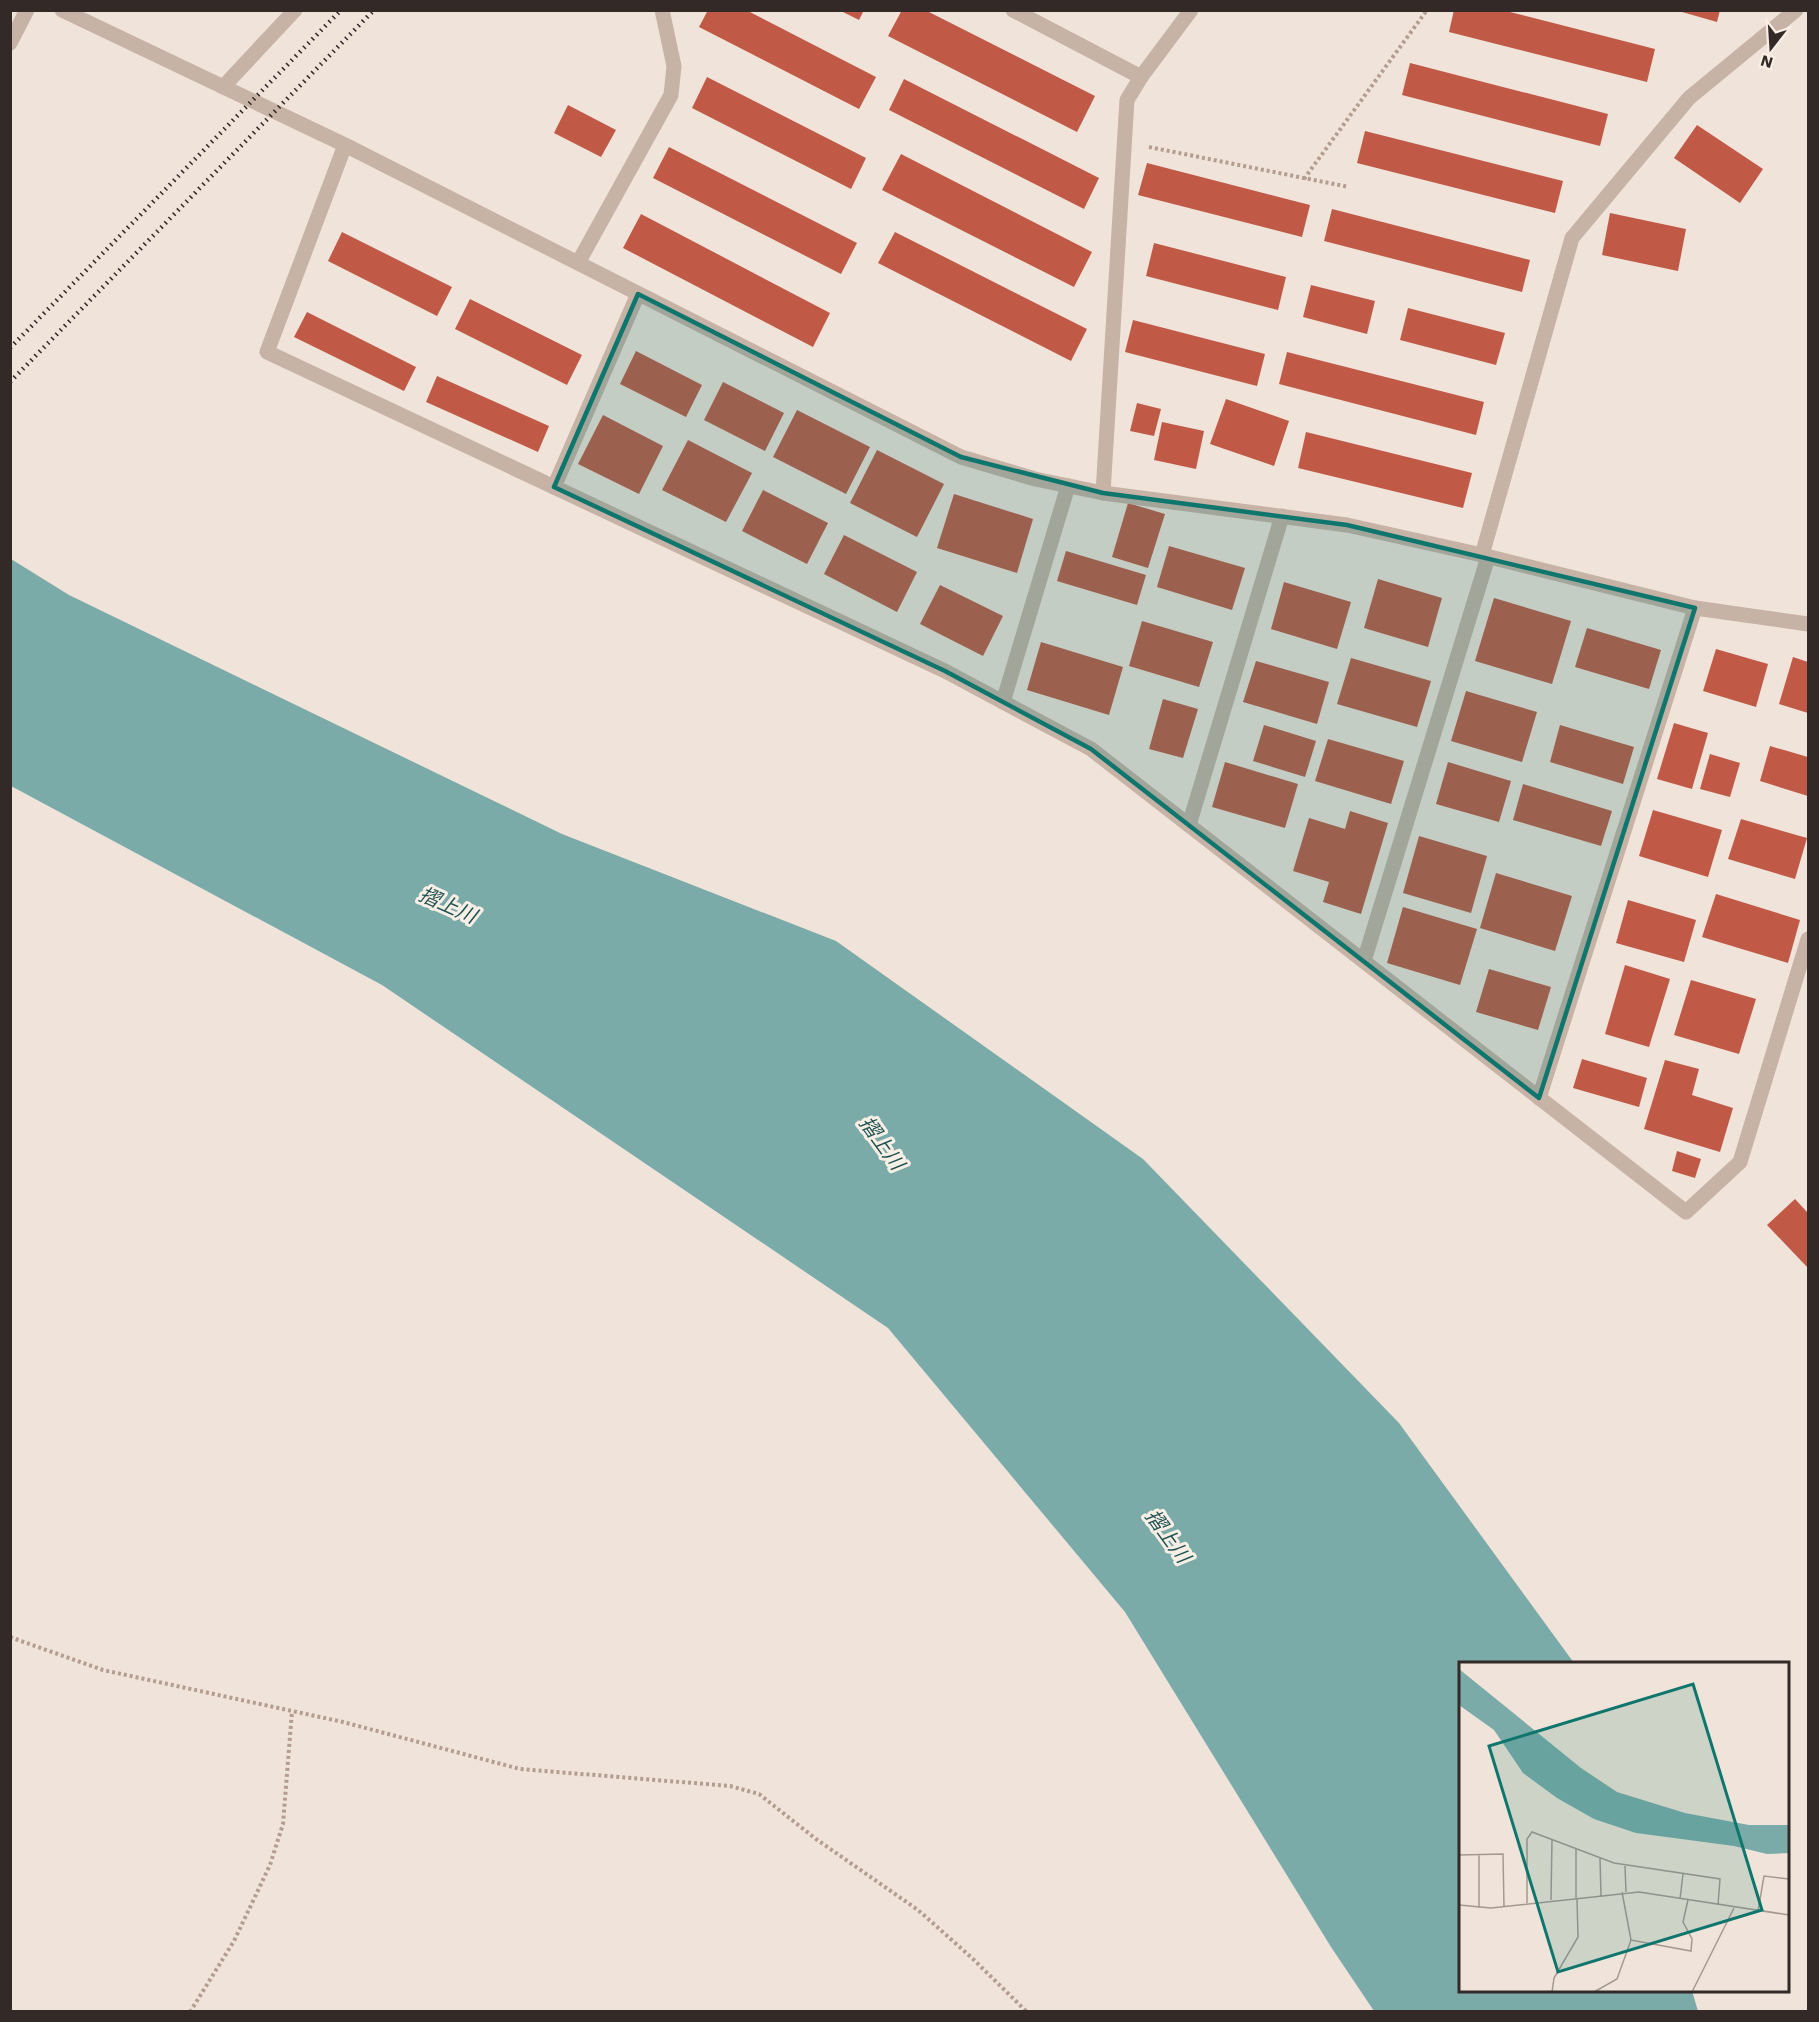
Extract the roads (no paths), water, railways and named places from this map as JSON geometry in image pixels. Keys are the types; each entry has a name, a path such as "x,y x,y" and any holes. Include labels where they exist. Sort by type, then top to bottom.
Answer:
{"street":[{"path":"10,43 27,10"},
{"path":"62,10 345,145 961,457 1035,479 1103,493 1347,525 1485,556 1695,608 1809,624"},
{"path":"223,87 295,10"},
{"path":"578,263 671,95 674,66 662,10"},
{"path":"1013,10 1141,77"},
{"path":"1103,493 1127,100 1141,77 1191,10"},
{"path":"1364,961 1485,556 1572,238 1689,98 1796,10"},
{"path":"345,145 267,352 945,670 1091,749 1686,1212 1740,1162 1809,939"},
{"path":"554,487 638,294"},
{"path":"1004,702 1068,486"},
{"path":"1189,825 1282,516"},
{"path":"1539,1098 1695,608"}],"water":[{"name":"摺上川","path":"11,559 69,595 562,834 836,941 1143,1159 1399,1423 1573,1662 1459,1662 1459,1992 1692,1992 1698,2011 1374,2011 1331,1947 1125,1612 888,1328 382,985 11,786"}],"railway":[{"path":"10,348 341,10"},
{"path":"10,382 374,10"}]}
